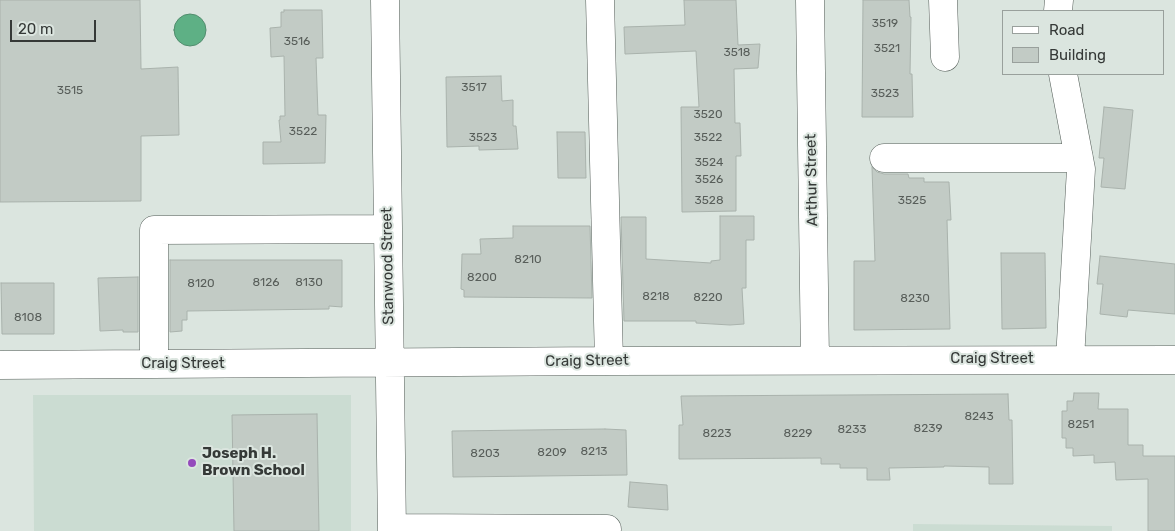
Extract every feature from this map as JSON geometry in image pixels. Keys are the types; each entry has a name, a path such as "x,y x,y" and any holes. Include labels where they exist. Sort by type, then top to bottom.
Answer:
{"street":[{"name":"Stanwood Street","path":"385,0 392,529"},
{"path":"600,0 609,361"},
{"name":"Arthur Street","path":"810,0 815,360"},
{"path":"943,0 945,57"},
{"path":"1063,75 1081,169 1070,359"},
{"path":"884,158 1079,158"},
{"path":"154,364 154,230 387,229"},
{"name":"Craig Street","path":"0,365 815,360 1175,360"},
{"path":"392,529 607,529"}],"shaded area":[{"path":"190,14 202,18 206,30 202,42 190,46 178,42 174,30 178,18"},
{"name":"Joseph H. Brown School","path":"33,395 351,395 351,531 34,531"},
{"path":"913,524 1112,526 1112,531 913,531"}],"building":[{"path":"0,0 140,0 141,69 178,67 179,135 141,136 141,201 0,202"},
{"path":"684,0 736,0 738,45 760,44 758,68 734,69 735,123 740,123 741,156 736,156 736,211 682,212 681,107 699,107 696,51 625,54 624,27 685,25"},
{"path":"863,0 909,0 911,17 910,74 912,74 913,117 862,117"},
{"path":"284,10 322,10 323,58 316,58 318,115 326,115 325,163 263,164 263,142 281,142 279,120 280,116 285,116 284,56 271,57 270,28 281,27 281,12 284,12"},
{"path":"501,76 502,101 513,100 513,126 516,126 518,149 479,150 479,146 447,147 446,77"},
{"path":"1104,107 1133,110 1125,189 1101,187 1104,158 1099,158"},
{"path":"557,132 585,132 586,178 558,178"},
{"path":"872,167 877,172 884,174 908,174 909,178 924,178 924,182 949,182 951,220 947,220 950,329 854,330 854,261 875,261"},
{"path":"720,216 754,216 754,240 746,240 746,288 742,288 744,324 696,323 696,321 624,321 621,217 646,217 646,259 711,263 711,261 720,260"},
{"path":"513,226 590,226 592,298 464,297 464,290 461,289 462,254 481,254 480,239 513,238"},
{"path":"1001,253 1045,253 1046,328 1002,329"},
{"path":"1100,256 1175,264 1175,314 1128,310 1127,317 1100,314 1103,284 1097,284"},
{"path":"170,260 342,260 342,307 329,306 329,309 187,311 187,320 182,320 182,331 170,332"},
{"path":"138,277 138,332 123,332 123,330 100,331 98,278"},
{"path":"1,283 54,283 54,334 2,334"},
{"path":"1074,393 1099,393 1098,409 1128,409 1128,445 1143,445 1143,456 1175,456 1175,531 1148,531 1148,479 1116,480 1115,462 1094,463 1094,455 1073,456 1073,448 1066,448 1066,438 1062,438 1062,411 1067,411 1067,401 1073,401"},
{"path":"1008,394 1009,420 1012,420 1013,484 989,484 989,467 889,468 890,480 867,480 867,468 840,468 840,464 821,464 821,458 679,459 679,425 683,425 681,396"},
{"name":"Joseph H. Brown School","path":"317,414 319,531 234,531 232,415"},
{"path":"626,430 627,475 453,477 452,431"},
{"path":"630,482 667,485 668,510 628,507"}],"place":[{"name":"Joseph H. Brown School","path":"192,463"}]}
